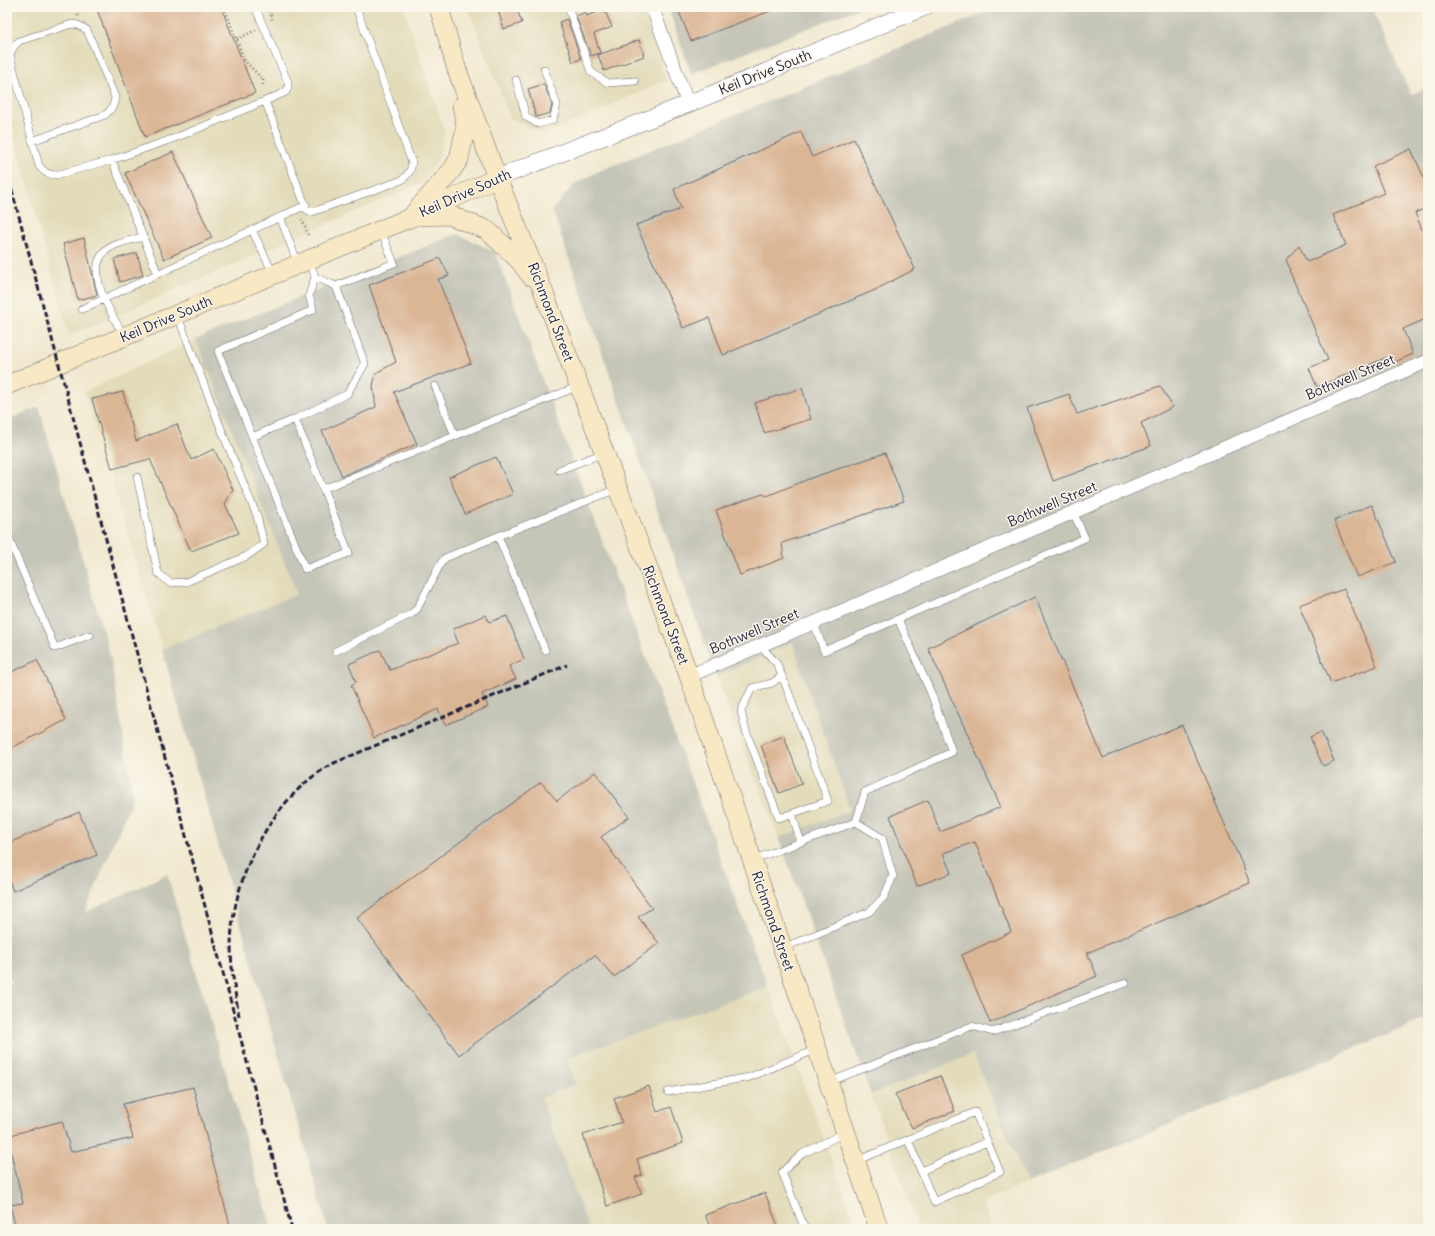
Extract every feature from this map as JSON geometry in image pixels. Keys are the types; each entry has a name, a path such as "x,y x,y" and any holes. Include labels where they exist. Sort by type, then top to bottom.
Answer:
{"main road":[{"name":"Richmond Street","path":"438,7 456,67 497,178 544,293 689,676 879,1229"},
{"path":"412,217 452,170 459,159 466,126 456,67"},
{"name":"Keil Drive South","path":"7,385 412,217 497,178"},
{"path":"412,217 449,215 487,230 519,260 544,293"}],"street":[{"path":"652,7 688,104"},
{"name":"Keil Drive South","path":"497,178 688,104 925,7"},
{"name":"Bothwell Street","path":"689,676 1428,361"}],"lane":[{"path":"32,141 105,114 111,110 115,97 87,30 78,25 72,24 19,41 11,51 10,56 38,166 50,175 56,175 112,160 175,138 286,92 288,82 255,7"},
{"path":"265,101 307,210 312,212 319,211 402,180 408,175 412,164 356,7"},
{"path":"568,7 591,72 608,83 635,81"},
{"path":"516,80 526,117 538,124 553,120 557,105 544,69"},
{"path":"112,160 158,274"},
{"path":"82,309 306,206"},
{"path":"280,217 303,262 315,277 336,286 394,263 380,230"},
{"path":"252,230 273,274"},
{"path":"124,336 103,299 96,269 101,255 114,246 144,237"},
{"path":"294,419 349,553 305,569 218,351 313,310 309,295 315,277"},
{"path":"252,437 347,394 365,364 336,286"},
{"path":"137,477 158,573 170,583 186,582 247,556 264,544 257,516 225,439 177,314"},
{"path":"435,386 455,436"},
{"path":"323,489 579,386"},
{"path":"559,470 604,453"},
{"path":"336,651 411,614 417,609 441,562 445,558 617,489"},
{"path":"814,623 824,651 1085,538 1073,512"},
{"path":"7,534 55,648 90,635"},
{"path":"498,536 545,650"},
{"path":"856,822 865,792 952,752 931,693 898,619"},
{"path":"760,645 777,664 782,676 828,801 779,818 746,731 741,711 752,688 772,683 782,676"},
{"path":"792,814 801,842"},
{"path":"752,860 856,822"},
{"path":"783,948 869,912 884,897 893,876 882,838 856,822"},
{"path":"828,1082 972,1026 993,1032 1126,983"},
{"path":"668,1092 750,1077 817,1049"},
{"path":"856,1161 975,1112 1000,1172 934,1202 908,1140"},
{"path":"805,1229 782,1172 802,1154 846,1132"},
{"path":"921,1171 987,1142"}],"path":[{"path":"224,7 245,61 263,80 264,91 259,94"}],"shaded area":[{"path":"7,7 403,7 445,131 438,160 421,183 69,336 7,108"},
{"path":"468,7 641,7 667,80 544,135 510,118"},
{"path":"668,7 862,7 691,74"},
{"path":"999,7 1371,7 1411,95 1428,87 1428,1018 1027,1183 973,1054 871,1095 779,838 850,810 800,667 793,642 716,677 552,210 575,184 599,171"},
{"path":"457,234 495,252 768,987 566,1058 576,1084 541,1098 589,1229 328,1229 162,649 297,594 196,339"},
{"path":"196,339 297,594 162,649 85,392"},
{"path":"39,407 110,655 133,796 85,913 167,874 272,1229 7,1229 7,987 13,979 7,981 7,420"},
{"path":"793,642 800,667 850,810 779,838 716,677"},
{"path":"768,987 857,1229 589,1229 541,1098 576,1084 565,1058"},
{"path":"973,1054 1027,1183 982,1203 994,1229 919,1229 871,1095"}],"building":[{"path":"96,7 221,7 255,93 145,137"},
{"path":"497,7 516,7 522,23 504,29"},
{"path":"677,7 778,7 778,8 691,41"},
{"path":"604,9 612,27 594,34 600,53 591,56 576,16 586,12 587,16"},
{"path":"567,19 581,59 573,62 559,22"},
{"path":"639,40 644,56 604,71 598,55"},
{"path":"544,84 552,105 550,113 536,117 528,89"},
{"path":"801,132 812,157 854,139 915,269 875,290 723,355 709,318 683,328 636,225 681,209 674,189"},
{"path":"1411,149 1428,187 1428,207 1415,213 1428,244 1428,318 1403,329 1413,354 1388,365 1385,358 1317,387 1309,368 1328,360 1286,260 1299,245 1307,262 1346,245 1333,215 1384,193 1373,166"},
{"path":"173,152 212,238 164,259 125,173"},
{"path":"84,238 97,295 78,300 63,244"},
{"path":"137,253 143,275 120,282 114,259"},
{"path":"440,258 449,276 438,279 471,363 394,392 417,444 342,476 322,431 376,407 373,386 376,373 396,362 369,285"},
{"path":"1160,386 1173,407 1141,423 1151,446 1053,481 1027,408 1069,394 1077,414"},
{"path":"802,388 811,419 764,433 755,403"},
{"path":"123,392 136,441 177,424 191,460 214,449 233,490 225,504 239,533 191,551 150,459 112,469 92,399"},
{"path":"885,453 904,501 782,543 784,558 740,575 716,510 763,494 767,496 811,478"},
{"path":"496,457 513,494 465,514 449,477"},
{"path":"1372,505 1396,562 1357,577 1334,520"},
{"path":"1344,589 1377,666 1331,683 1299,605"},
{"path":"1035,597 1103,758 1182,725 1250,883 1087,953 1097,976 990,1023 962,955 1011,932 975,842 943,853 951,873 917,886 890,816 928,800 940,832 1001,807 928,648"},
{"path":"485,615 489,622 507,616 524,659 509,666 516,679 482,694 488,707 445,725 438,709 374,738 351,685 356,682 349,664 380,650 390,670 458,643 453,629"},
{"path":"37,660 66,720 7,750 7,674"},
{"path":"1321,732 1334,761 1323,766 1310,737"},
{"path":"784,736 802,784 779,793 761,745"},
{"path":"595,772 629,817 601,837 652,908 638,917 659,943 614,977 595,955 459,1055 357,918 541,782 557,801"},
{"path":"79,812 97,855 13,891 7,875 7,844"},
{"path":"940,1076 955,1111 912,1128 895,1094"},
{"path":"649,1086 657,1112 671,1107 683,1143 637,1159 642,1175 635,1177 642,1194 607,1206 583,1135 622,1122 614,1098"},
{"path":"193,1087 231,1229 16,1229 10,1205 23,1203 7,1136 62,1121 71,1152 133,1138 123,1104"},
{"path":"765,1193 779,1229 711,1229 705,1215"}],"railway":[{"path":"7,172 292,1229"},
{"path":"239,1016 234,983 231,939 236,904 242,880 252,856 264,834 278,812 295,793 313,776 334,763 567,665"}]}
